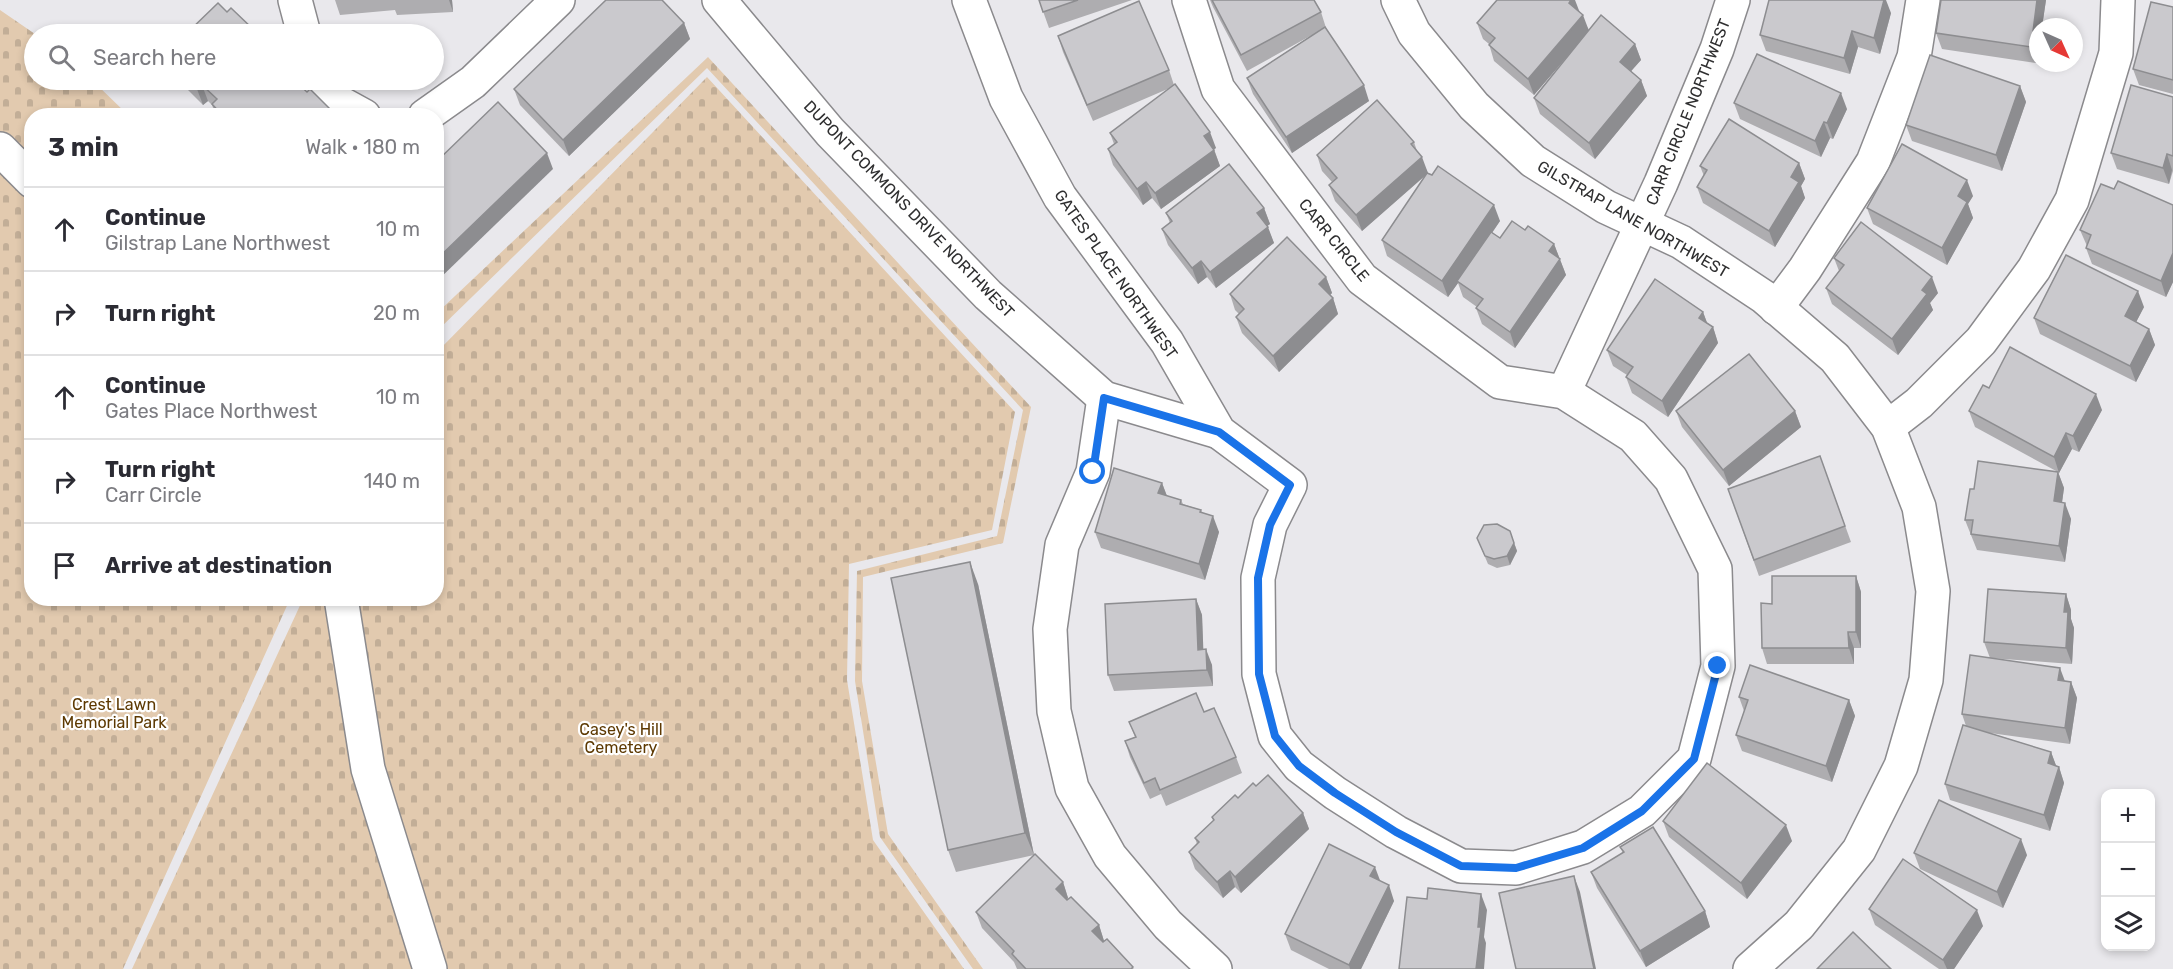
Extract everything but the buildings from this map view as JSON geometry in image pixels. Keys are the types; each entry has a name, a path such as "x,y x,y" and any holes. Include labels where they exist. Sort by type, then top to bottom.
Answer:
{"street":[{"path":"295,0 301,24"},
{"path":"436,108 473,82 558,0"},
{"name":"DUPONT COMMONS DRIVE NORTHWEST","path":"719,0 830,132 987,295 1104,398 1219,432"},
{"name":"GATES PLACE NORTHWEST","path":"969,0 1006,98 1060,197 1167,342 1219,432 1290,485"},
{"name":"CARR CIRCLE","path":"1189,0 1218,89 1362,279 1500,382 1564,392 1633,436 1671,479 1715,568 1718,666 1694,759 1642,811 1583,848 1516,868 1461,866 1396,832 1335,793 1299,766 1275,736 1259,674 1258,578 1270,525 1290,485"},
{"name":"GILSTRAP LANE NORTHWEST","path":"1398,0 1414,33 1474,106 1533,161 1606,207 1681,242 1764,297 1835,358 1888,427 1919,507 1933,591 1926,680 1901,766 1859,850 1799,925 1750,969"},
{"name":"CARR CIRCLE NORTHWEST","path":"1642,224 1718,49 1732,0"},
{"path":"1776,308 1805,269 1873,162 1914,57 1923,0"},
{"path":"1888,427 1919,403 1981,341 2034,269 2072,200 2116,53 2118,0"},
{"path":"328,90 333,99 349,108"},
{"path":"0,149 24,173"},
{"path":"1564,392 1642,224"},
{"path":"1104,398 1093,472 1062,545 1050,629 1054,711 1072,788 1110,856 1168,925 1215,969"},
{"path":"343,606 368,769 430,969"}],"green space":[{"name":"Crest Lawn Memorial Park","path":"0,10 24,26 24,90 102,90 121,108 24,108 24,606 287,606 123,969 0,969"},
{"path":"708,57 1031,407 1003,543 863,577 862,681 888,834 983,969 973,969 880,837 855,681 857,571 997,536 1023,410 707,68 444,324 444,306"},
{"name":"Casey's Hill Cemetery","path":"707,77 1015,412 992,530 849,564 847,680 873,840 964,969 132,969 300,606 444,606 444,345"}],"route":[{"path":"1093,472 1104,398 1219,432 1290,485 1270,525 1258,578 1259,674 1275,736 1299,766 1335,793 1396,832 1461,866 1516,868 1583,848 1642,811 1694,759 1718,666"}]}
